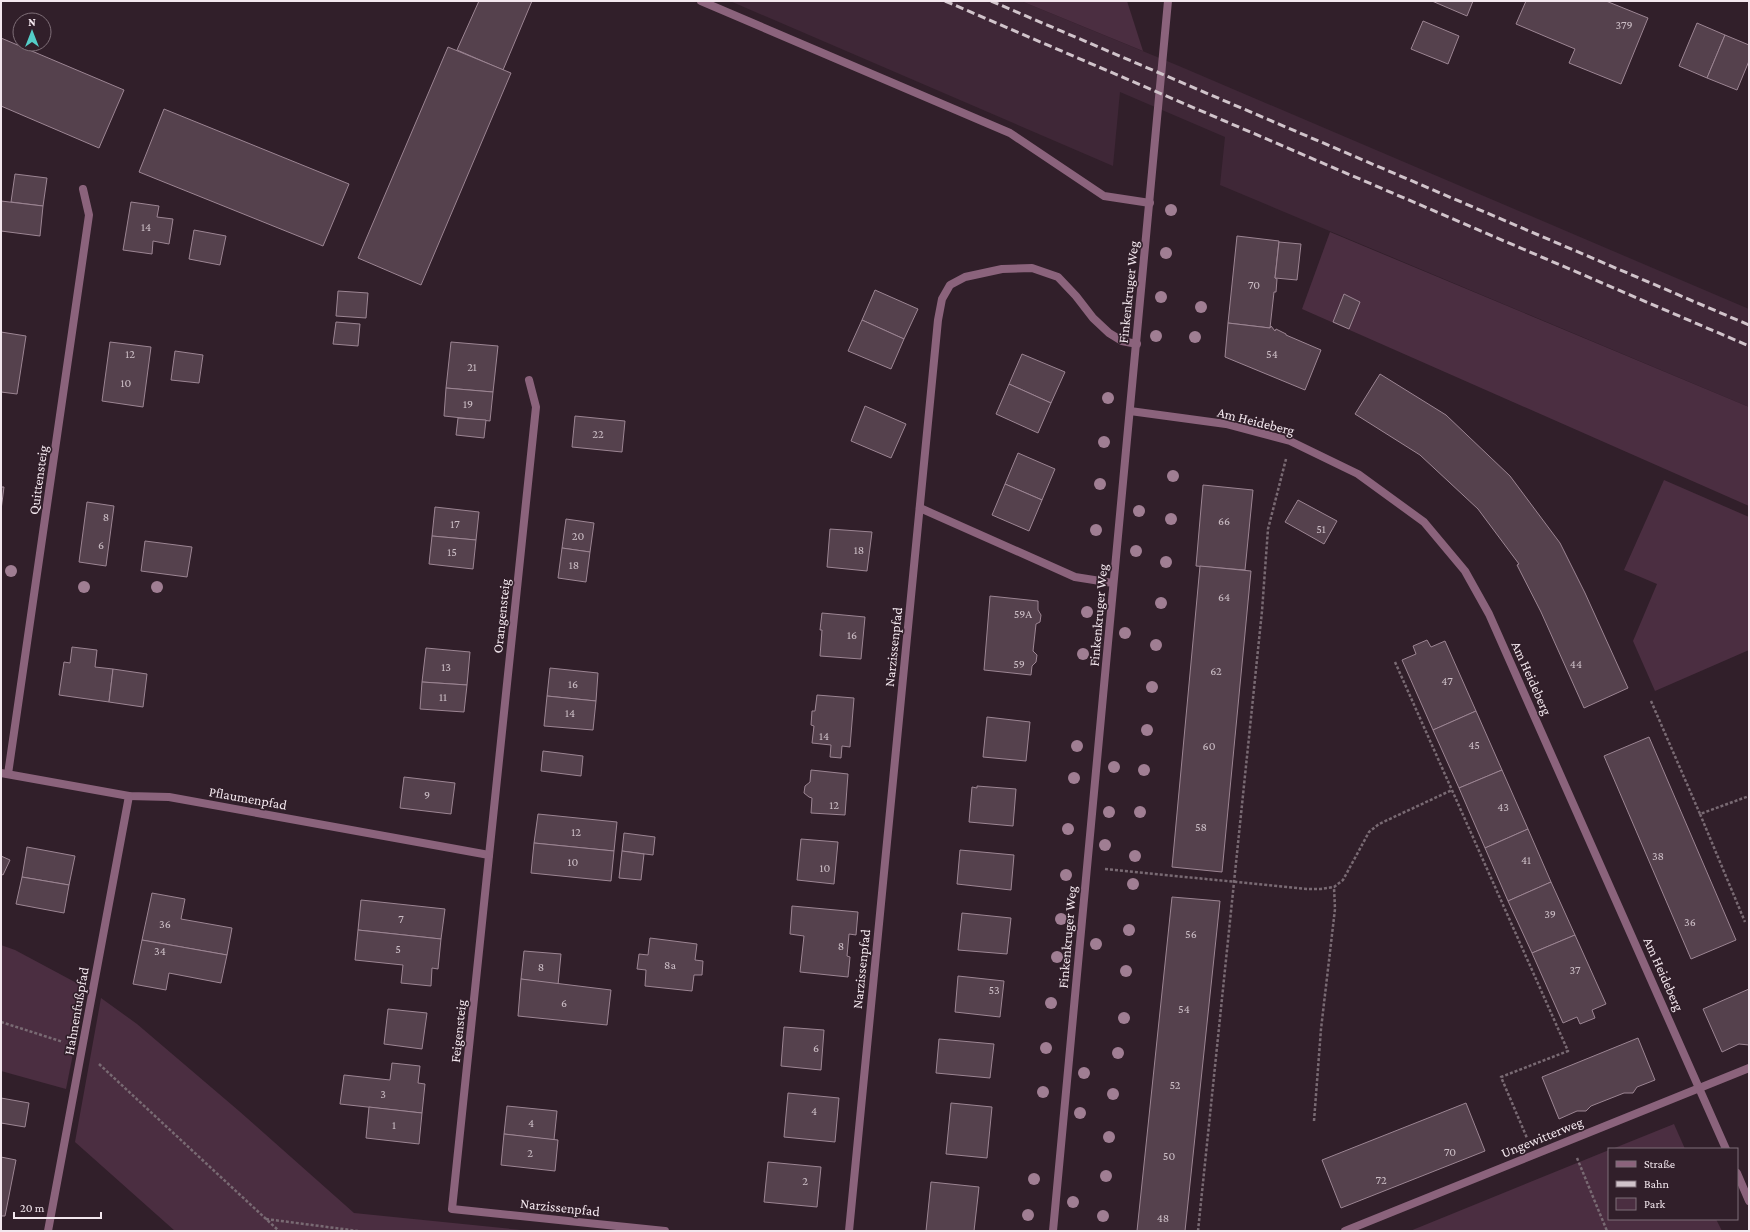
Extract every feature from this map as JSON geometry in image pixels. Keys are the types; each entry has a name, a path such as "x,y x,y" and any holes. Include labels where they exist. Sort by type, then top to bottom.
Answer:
{"street":[{"path":"701,1 1010,133 1104,196 1150,203"},
{"name":"Finkenkruger Weg","path":"1053,1231 1168,1"},
{"name":"Quittensteig","path":"5,773 89,215 83,190"},
{"name":"Narzissenpfad","path":"849,1231 938,320 942,299 950,285 965,277 994,271 1032,268 1058,277 1076,296 1093,318 1109,333 1122,341 1136,344"},
{"name":"Orangensteig","path":"489,855 536,407 529,380"},
{"name":"Am Heideberg","path":"1130,411 1226,424 1290,441 1358,474 1424,522 1465,572 1489,614 1726,1148"},
{"path":"920,508 1075,577 1113,583"},
{"name":"Pflaumenpfad","path":"5,773 129,796 169,796 489,855"},
{"name":"Hahnenfußpfad","path":"48,1231 129,796"},
{"name":"Feigensteig","path":"452,1209 489,855"},
{"name":"Ungewitterweg","path":"1345,1231 1569,1139 1749,1068"},
{"path":"1738,1175 1749,1201"},
{"name":"Narzissenpfad","path":"452,1209 666,1231"}],"path":[{"path":"1198,1231 1262,611 1268,529 1290,441"},
{"path":"1395,662 1568,1051 1501,1077 1533,1154"},
{"path":"1651,701 1745,922"},
{"path":"1087,868 1307,889 1334,887 1343,880 1369,832 1379,824 1452,790"},
{"path":"1700,814 1749,796"},
{"path":"1314,1121 1321,1029 1335,909 1334,887"},
{"path":"1,1022 83,1049 279,1231"},
{"path":"1569,1139 1607,1231"},
{"path":"266,1219 358,1231"}],"shaded area":[{"path":"730,1 1021,1 1179,66 1749,309 1749,407 1220,185 1225,137 1120,92 1113,166"}],"green space":[{"path":"1021,1 1127,1 1143,51"},
{"path":"1330,232 1749,407 1749,506 1302,309"},
{"path":"1664,480 1749,517 1749,650 1655,691 1633,641 1657,584 1624,570"},
{"path":"1,945 15,950 86,988 66,1089 1,1071"},
{"path":"101,998 137,1024 239,1111 354,1213 531,1231 175,1231 75,1142"},
{"path":"1674,1124 1685,1148 1614,1148"},
{"path":"1608,1150 1608,1220 1716,1220 1722,1231 1410,1231"}],"building":[{"path":"479,1 532,1 503,70 457,50"},
{"path":"1432,1 1473,1 1467,16"},
{"path":"1526,1 1606,1 1648,18 1621,84 1569,63 1575,49 1516,24"},
{"path":"1423,21 1459,36 1448,64 1411,49"},
{"path":"1697,23 1725,35 1707,78 1679,66"},
{"path":"1725,35 1749,45 1749,61 1737,90 1707,78"},
{"path":"1,38 12,43 12,52 34,52 124,90 99,148 1,106"},
{"path":"448,47 511,73 421,285 358,258"},
{"path":"164,109 349,184 323,246 139,172"},
{"path":"15,174 47,178 43,206 11,202"},
{"path":"1,201 43,206 40,236 1,231"},
{"path":"131,202 159,206 157,217 173,219 169,244 153,241 152,254 123,250"},
{"path":"194,230 226,236 220,265 189,259"},
{"path":"1237,236 1279,241 1275,278 1277,279 1276,292 1274,292 1270,328 1228,323"},
{"path":"1279,242 1301,244 1297,280 1275,278"},
{"path":"875,290 918,309 904,339 862,320"},
{"path":"338,291 368,293 366,318 336,316"},
{"path":"1344,294 1360,302 1349,329 1333,322"},
{"path":"862,320 904,339 891,369 848,351"},
{"path":"336,322 360,324 358,346 333,344"},
{"path":"1228,323 1270,328 1271,326 1275,331 1276,329 1286,335 1321,350 1305,390 1225,357"},
{"path":"1,332 26,336 17,394 1,392"},
{"path":"110,342 151,347 143,407 102,401"},
{"path":"451,342 498,346 493,392 446,388"},
{"path":"175,351 203,355 199,383 171,380"},
{"path":"1022,354 1065,372 1051,403 1009,384"},
{"path":"1380,374 1446,415 1510,476 1560,543 1585,593 1628,688 1584,708 1541,612 1517,565 1519,564 1478,509 1420,455 1355,414"},
{"path":"1009,384 1051,403 1038,433 996,414"},
{"path":"446,388 493,392 490,421 444,416"},
{"path":"865,406 906,424 891,458 851,441"},
{"path":"575,416 625,421 622,452 572,447"},
{"path":"458,418 486,420 484,438 456,435"},
{"path":"1018,453 1055,469 1042,500 1005,484"},
{"path":"1005,484 1042,500 1029,531 992,515"},
{"path":"1203,485 1253,490 1245,570 1196,566"},
{"path":"1,487 4,487 1,510"},
{"path":"1298,500 1337,521 1324,544 1285,522"},
{"path":"87,502 114,506 106,566 79,562"},
{"path":"435,507 479,512 476,540 432,536"},
{"path":"566,519 594,523 590,552 562,548"},
{"path":"830,529 872,532 867,571 827,567"},
{"path":"432,536 476,540 473,569 429,564"},
{"path":"145,541 192,547 187,577 141,571"},
{"path":"562,548 590,552 586,582 558,578"},
{"path":"1200,566 1251,571 1222,872 1172,867"},
{"path":"990,596 1038,601 1038,610 1041,615 1040,622 1036,624 1033,651 1037,655 1036,662 1032,666 1031,675 984,670"},
{"path":"822,613 865,617 861,659 820,656 822,630 820,630"},
{"path":"1427,640 1431,647 1445,641 1476,711 1433,730 1402,660 1416,654 1413,646"},
{"path":"72,647 97,650 95,667 113,669 109,702 59,695 64,662 70,663"},
{"path":"426,648 470,652 467,685 422,682"},
{"path":"550,668 598,673 596,701 547,696"},
{"path":"113,669 147,674 143,707 109,702"},
{"path":"422,682 467,685 464,712 420,709"},
{"path":"817,695 854,698 850,747 842,746 841,758 830,757 831,745 812,743 814,726 811,725 812,711 815,711"},
{"path":"547,696 596,701 593,730 544,726"},
{"path":"1476,711 1502,770 1459,788 1433,730"},
{"path":"987,717 1030,722 1026,761 983,757"},
{"path":"1649,737 1736,940 1691,959 1604,756"},
{"path":"543,751 583,756 581,776 541,771"},
{"path":"811,770 848,774 845,815 811,813 812,798 804,793 805,786 810,782"},
{"path":"1502,770 1528,829 1485,848 1459,788"},
{"path":"404,777 455,783 451,814 400,808"},
{"path":"977,786 1016,789 1013,826 969,822 972,787 977,788"},
{"path":"538,814 617,822 614,851 534,843"},
{"path":"1528,829 1551,882 1508,901 1485,848"},
{"path":"624,833 655,837 653,855 622,851"},
{"path":"801,839 838,842 834,884 797,880"},
{"path":"534,843 614,851 611,881 531,873"},
{"path":"27,847 75,856 69,885 22,877"},
{"path":"960,850 1014,855 1011,890 957,884"},
{"path":"622,851 644,854 641,880 619,878"},
{"path":"1,856 10,860 3,875 1,874"},
{"path":"22,877 69,885 64,913 16,904"},
{"path":"1551,882 1575,935 1532,953 1508,901"},
{"path":"152,893 185,899 181,919 232,928 227,955 142,940"},
{"path":"1172,897 1220,901 1185,1231 1137,1231"},
{"path":"361,900 445,909 441,939 358,930"},
{"path":"792,906 858,912 856,935 849,934 847,956 850,957 848,977 800,972 804,936 790,934"},
{"path":"962,913 1011,918 1007,954 958,950"},
{"path":"358,930 441,939 438,969 432,968 431,986 401,983 403,965 355,960"},
{"path":"1575,935 1606,1004 1592,1010 1595,1018 1580,1024 1577,1017 1563,1023 1532,953"},
{"path":"650,938 697,944 695,960 703,961 702,975 694,975 692,991 645,986 646,970 637,969 639,954 648,955"},
{"path":"142,940 227,955 221,983 169,973 166,990 133,984"},
{"path":"524,951 561,954 558,985 521,979"},
{"path":"958,976 1004,981 1000,1017 955,1012"},
{"path":"521,979 611,990 607,1025 518,1016"},
{"path":"1749,989 1749,1045 1739,1044 1722,1052 1703,1009"},
{"path":"388,1009 427,1013 422,1049 384,1044"},
{"path":"784,1027 824,1030 821,1070 781,1066"},
{"path":"1638,1038 1655,1080 1637,1087 1633,1093 1624,1093 1591,1106 1586,1111 1577,1111 1559,1119 1542,1077"},
{"path":"939,1039 994,1044 990,1078 936,1073"},
{"path":"392,1063 420,1066 418,1083 425,1084 422,1113 340,1104 344,1075 390,1080"},
{"path":"788,1093 839,1098 835,1142 784,1137"},
{"path":"1,1098 29,1103 25,1127 1,1123"},
{"path":"951,1103 992,1107 987,1158 946,1154"},
{"path":"1466,1103 1485,1151 1341,1208 1322,1160"},
{"path":"507,1106 557,1111 554,1140 504,1134"},
{"path":"369,1107 422,1113 419,1144 366,1138"},
{"path":"504,1134 558,1140 555,1171 501,1165"},
{"path":"1,1157 16,1160 5,1216 1,1216"},
{"path":"768,1162 821,1167 817,1207 764,1202"},
{"path":"931,1182 979,1187 974,1231 926,1231"}],"railway":[{"path":"945,1 1749,346"},
{"path":"991,1 1749,325"}]}
